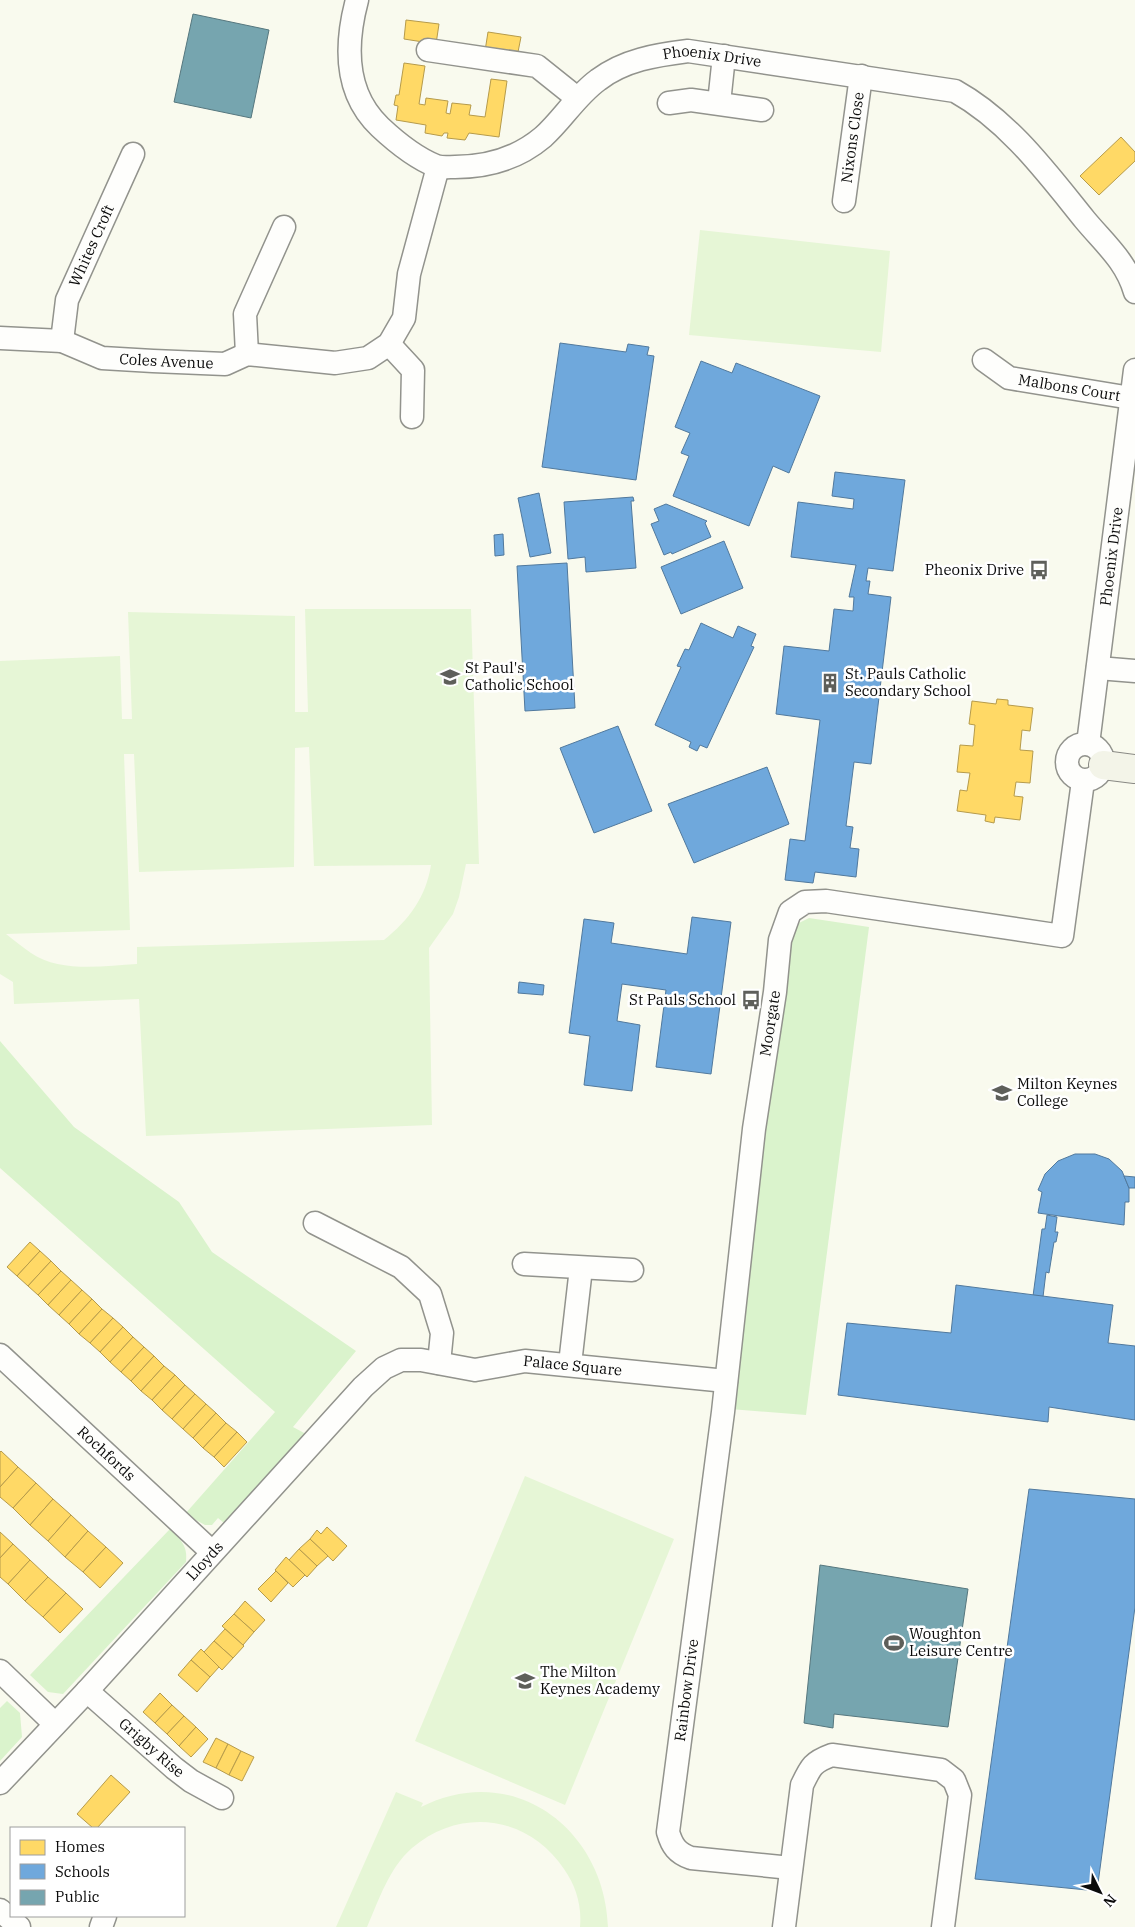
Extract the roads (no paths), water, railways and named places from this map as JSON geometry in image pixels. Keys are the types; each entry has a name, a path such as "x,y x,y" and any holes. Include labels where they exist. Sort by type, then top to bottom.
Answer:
{"street":[{"path":"357,0 350,30 349,68 354,88 362,106 372,120 390,137 438,166"},
{"path":"428,50 536,66 577,98"},
{"name":"Phoenix Drive","path":"438,166 486,165 508,159 543,137 577,98 599,79 621,66 653,55 688,52 724,56 955,91 976,102 1004,126 1118,256 1134,281"},
{"path":"719,103 724,56"},
{"name":"Nixons Close","path":"844,201 861,76"},
{"path":"669,103 691,100 762,110"},
{"name":"Whites Croft","path":"62,341 67,300 133,154"},
{"name":"Coles Avenue","path":"0,338 62,341 102,358 225,364 247,354 335,363 368,358 389,344 404,318 409,274 438,166"},
{"path":"247,354 245,314 284,227"},
{"path":"389,344 413,370 412,417"},
{"name":"Malbons Court","path":"984,360 1009,378 1132,403"},
{"name":"Phoenix Drive","path":"1062,936 1091,763 1098,668 1135,370"},
{"path":"1098,668 1135,671"},
{"path":"1091,763 1135,769"},
{"name":"Moorgate","path":"723,1412 754,1129 775,992 780,940 790,912 805,902 826,901 1062,936"},
{"path":"315,1223 401,1267 430,1294 442,1333 430,1362"},
{"path":"524,1264 632,1270"},
{"path":"570,1364 581,1268"},
{"name":"Rochfords","path":"0,1355 212,1552"},
{"name":"Lloyds","path":"0,1783 87,1691 363,1387 384,1368 401,1360 430,1362"},
{"name":"Palace Square","path":"430,1362 475,1370 525,1361 726,1381"},
{"name":"Rainbow Drive","path":"723,1412 668,1832 672,1846 682,1855 691,1858 791,1868"},
{"path":"0,1671 55,1724"},
{"name":"Grigby Rise","path":"87,1691 191,1782 222,1798"},
{"path":"784,1927 802,1785 809,1770 816,1761 832,1755 941,1770 954,1780 960,1795 943,1927"},
{"path":"0,1910 18,1927"}],"place":[{"name":"Pheonix Drive","path":"1039,570"},
{"name":"St Paul's Catholic School","path":"450,677"},
{"name":"St. Pauls Catholic Secondary School","path":"830,683"},
{"name":"St Pauls School","path":"751,1000"},
{"name":"Milton Keynes College","path":"1002,1093"},
{"name":"Woughton Leisure Centre","path":"894,1643"},
{"name":"The Milton Keynes Academy","path":"525,1681"}]}
